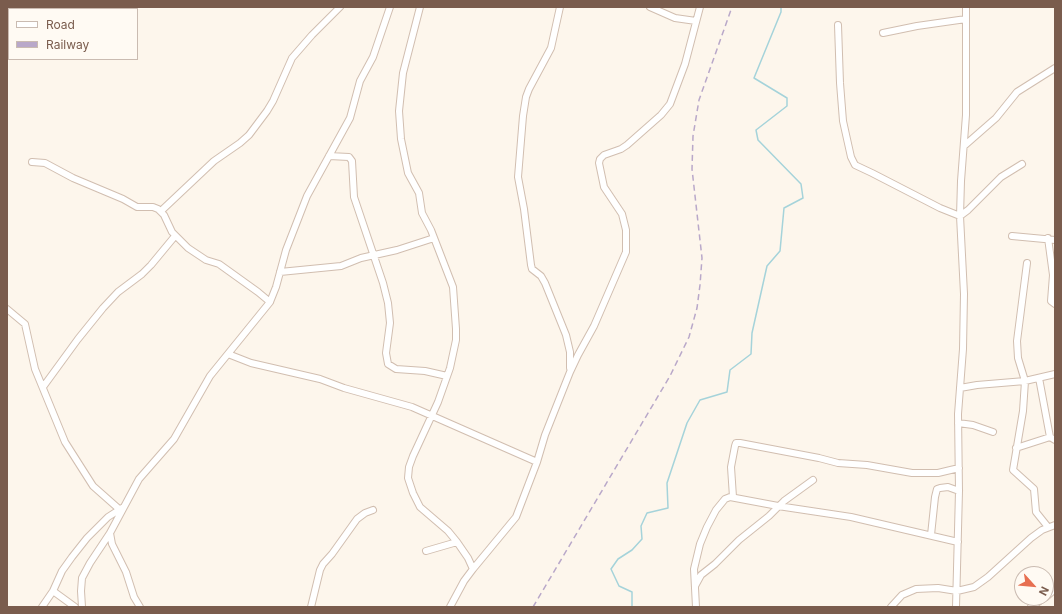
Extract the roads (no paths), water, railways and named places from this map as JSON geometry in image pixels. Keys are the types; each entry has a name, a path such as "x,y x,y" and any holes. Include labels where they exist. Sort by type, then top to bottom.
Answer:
{"street":[{"path":"161,211 205,168 249,135 273,102 292,58 340,7"},
{"path":"82,607 82,578 110,533 121,508 139,479 174,439 204,385 270,302 286,250 307,196 350,118 360,81 373,57 390,7"},
{"path":"420,7 403,73 400,111 400,139 406,166 419,193 422,213 434,238 453,287 456,340 452,361 438,402 413,456 408,472 408,478 420,507 448,531 468,558 473,569"},
{"path":"560,7 551,48 534,79 526,98 518,177 524,209 531,265 545,283 566,335 571,356 570,372"},
{"path":"650,7 675,18 696,21"},
{"path":"450,607 464,581 516,517 537,462 545,435 570,372 594,326 625,256 627,247 626,230 622,214 604,187 599,163 600,159 604,155 621,149 627,145 665,111 672,99 684,64 700,7"},
{"path":"956,607 959,491 958,423 964,315 960,216 966,115 966,7"},
{"path":"884,33 922,25 966,19"},
{"path":"838,25 843,121 853,162 855,165 940,208 960,216"},
{"path":"964,146 996,118 1017,92 1055,68"},
{"path":"329,156 349,157 352,159 354,197 383,283 388,303 390,323 386,354 388,364 396,369 447,376"},
{"path":"32,162 45,163 60,172 123,199 137,207 154,208 161,211 169,228 188,248 203,258 219,264 270,302"},
{"path":"960,216 1001,177 1022,164"},
{"path":"43,387 103,308 118,292 142,274 175,236"},
{"path":"1012,236 1052,239 1053,275 1051,301 1055,304"},
{"path":"280,272 341,266 361,258 373,256 434,238"},
{"path":"1027,263 1017,341 1018,358 1025,380 1024,411 1013,470 1034,489 1036,512 1048,527"},
{"path":"7,309 25,324 35,369 65,442 84,475 93,486 121,508"},
{"path":"228,354 252,363 320,379 344,388 412,407 537,462"},
{"path":"960,388 1039,378 1055,374"},
{"path":"1016,448 1052,439 1039,378"},
{"path":"958,423 973,425 993,432"},
{"path":"733,497 731,467 735,446 736,444 740,443 838,463 871,466 912,473 938,473 959,468"},
{"path":"694,587 701,575 711,568 739,540 769,516 778,506 813,480"},
{"path":"931,535 937,489 948,487 959,491"},
{"path":"696,607 694,587 696,562 707,527 720,504 727,497 851,517 958,542"},
{"path":"42,607 53,591 62,571 87,538 108,517 121,508"},
{"path":"311,607 320,570 323,564 357,519 365,513 373,510"},
{"path":"891,607 902,595 916,589 938,588 957,591 967,589 980,583 1028,541 1048,527 1055,525"},
{"path":"110,533 112,544 126,572 134,597 140,607"},
{"path":"426,551 457,542"},
{"path":"53,591 75,607"}],"waterway":[{"path":"632,607 632,592 619,586 611,569 618,559 632,550 642,539 641,526 647,513 668,508 667,483 687,423 700,400 727,392 730,370 751,354 752,333 767,266 780,251 784,208 803,198 801,184 758,140 756,130 787,106 787,98 754,78 781,12 781,7"}],"railway":[{"path":"533,607 670,376 689,337 697,308 702,258 692,169 693,136 699,100 732,7"}]}
